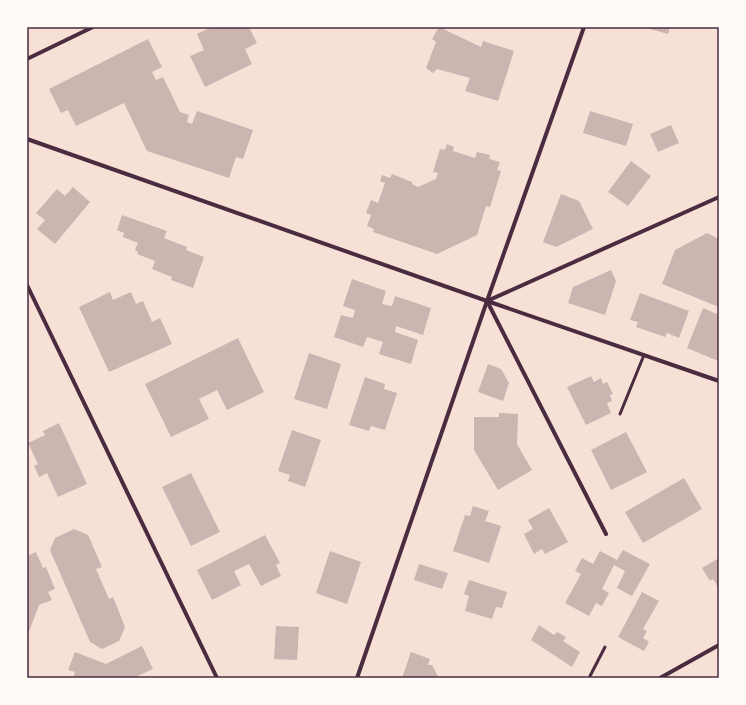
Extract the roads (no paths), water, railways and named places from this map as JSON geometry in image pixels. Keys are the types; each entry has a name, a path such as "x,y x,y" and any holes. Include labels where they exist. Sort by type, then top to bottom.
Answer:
{"street":[{"path":"27,60 92,27"},
{"path":"357,678 487,301 584,27"},
{"path":"27,139 719,381"},
{"path":"487,301 719,197"},
{"path":"27,285 217,678"},
{"path":"487,301 606,534"},
{"path":"660,678 719,645"}],"lane":[{"path":"620,414 644,355"},
{"path":"590,678 605,647"}]}
